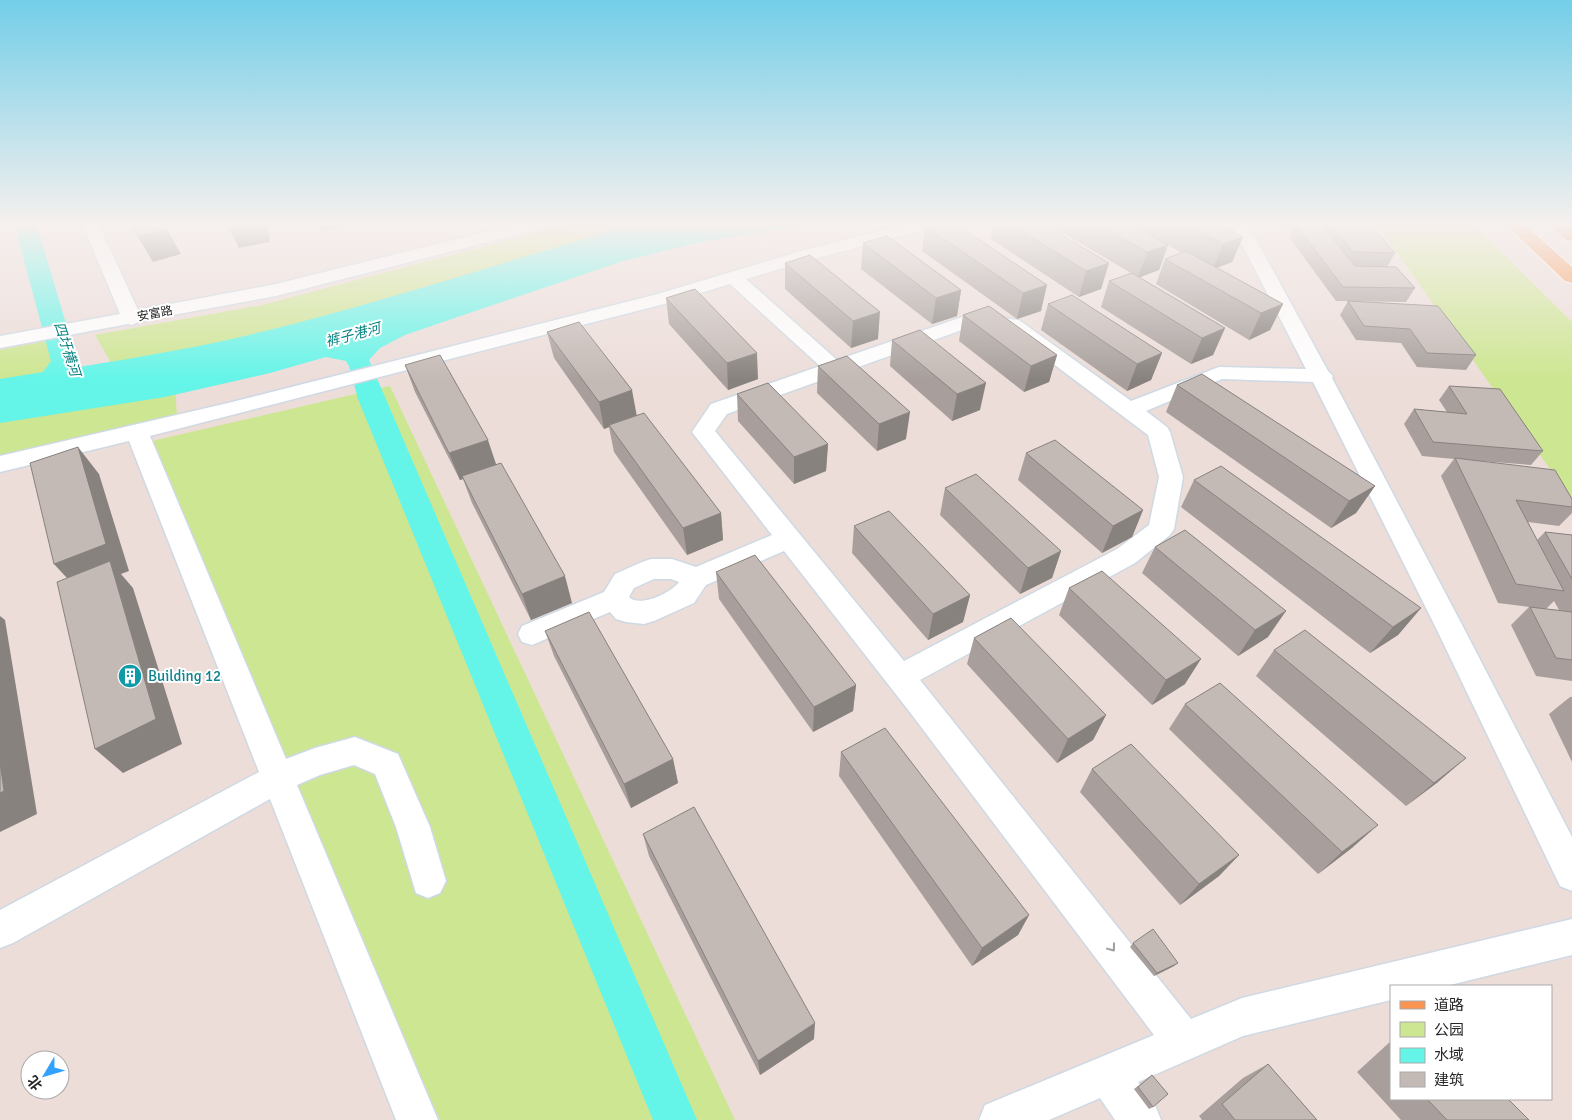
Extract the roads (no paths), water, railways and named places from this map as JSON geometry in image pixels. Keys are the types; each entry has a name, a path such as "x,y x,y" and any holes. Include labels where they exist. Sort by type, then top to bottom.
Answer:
{"street":[{"path":"113,275 132,319"},
{"name":"安富路","path":"0,342 132,319 276,290 334,275"},
{"path":"0,464 346,380 661,299 739,275"},
{"path":"1267,275 1322,376 1531,788 1572,874"},
{"path":"733,277 834,368"},
{"path":"900,677 1126,556 1161,529 1171,477 1159,432 1012,324 971,320 719,409 703,432 900,677 1184,1042"},
{"path":"1128,410 1219,373 1322,376"},
{"path":"137,432 417,1120"},
{"path":"614,599 626,611 644,613 684,596 697,578 789,538"},
{"path":"532,634 614,599 624,581 651,569 672,569 697,578"},
{"path":"0,930 278,778 315,762 355,751 387,764 413,827 428,881"},
{"path":"1000,1120 1242,1017 1572,937"},
{"path":"1108,1074 1140,1120"}],"water":[{"path":"28,275 52,275 79,367 193,347 261,332 349,309 462,275 581,275 405,335 380,348 369,360 697,1120 653,1120 358,399 346,361 326,357 270,373 165,397 0,423 0,379 43,372 51,361"}],"place":[{"name":"Building 12","path":"130,676"}],"water label":[{"name":"裤子港河","path":"353,335"},
{"name":"四圩横河","path":"67,349"}]}
